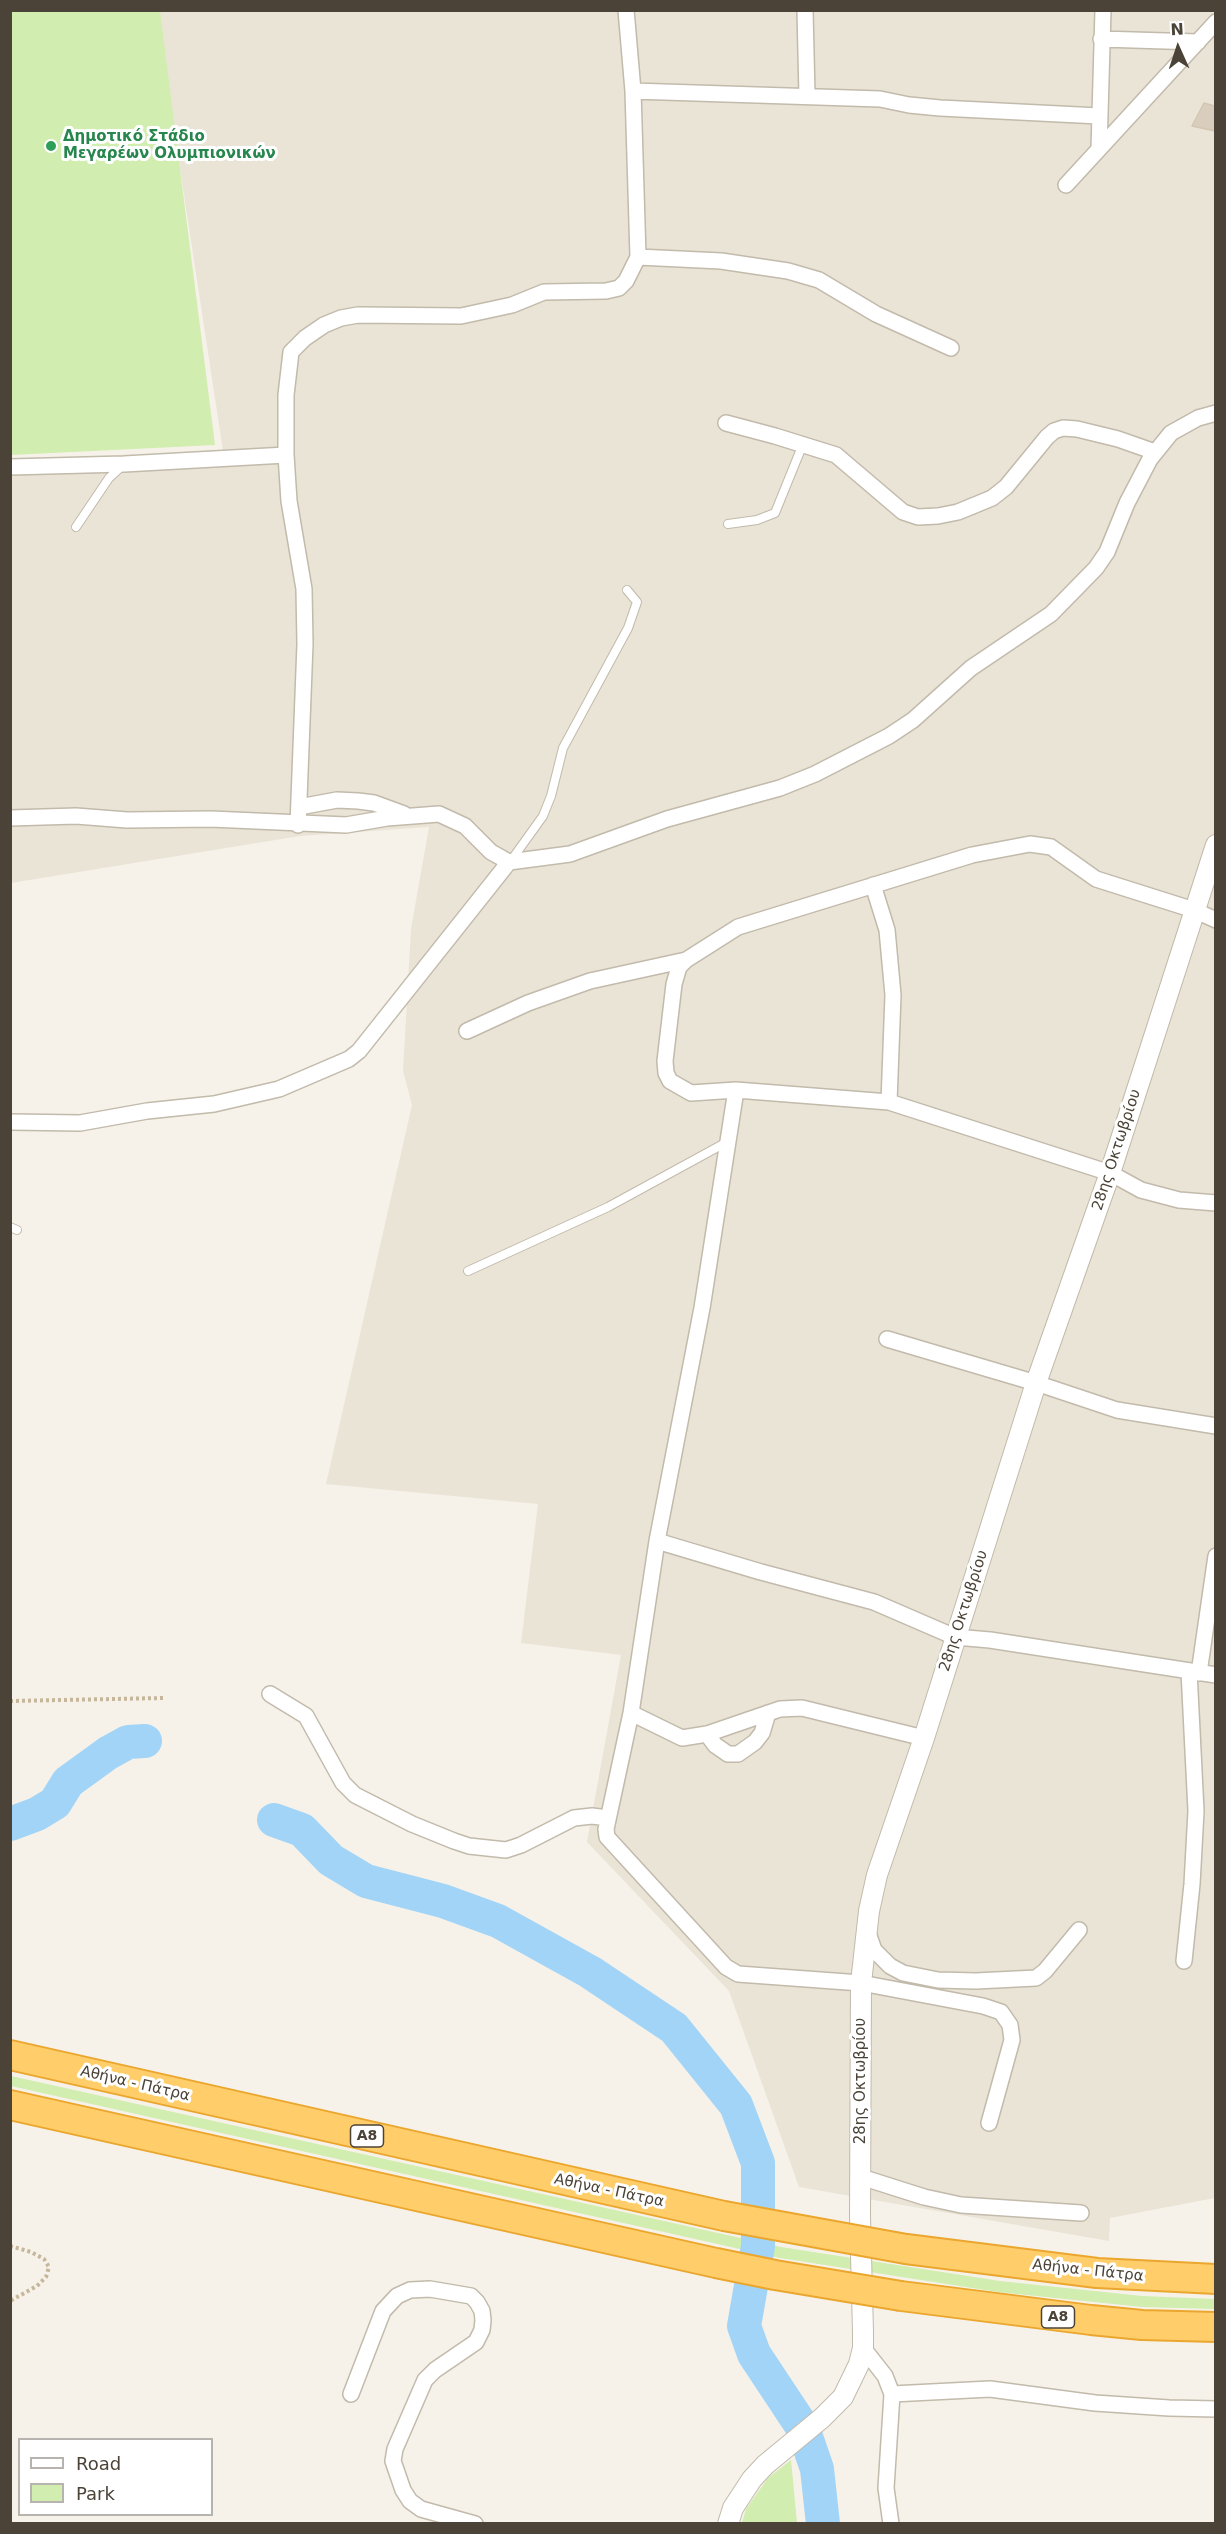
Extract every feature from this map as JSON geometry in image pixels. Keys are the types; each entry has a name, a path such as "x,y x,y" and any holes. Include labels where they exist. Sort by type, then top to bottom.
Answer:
{"highway":[{"name":"Αθήνα - Πάτρα","path":"10,2055 724,2216 906,2248 1097,2273 1215,2279"},
{"name":"Α8","path":"10,2105 716,2263 901,2296 1091,2320 1142,2325 1215,2327"}],"street":[{"path":"298,825 304,707 304,589 289,501 286,455 286,395 291,352 296,345 324,325 358,315 461,316 512,305 544,292 606,291 619,288 626,281 638,257 633,91 626,10"},
{"path":"805,10 807,96"},
{"path":"1099,149 1103,10"},
{"path":"1066,186 1215,22"},
{"path":"1101,39 1198,42"},
{"path":"633,91 880,99 940,108 1099,116"},
{"path":"638,257 721,261 788,271 819,280 876,314 951,348"},
{"path":"10,818 76,816 127,820 211,819 298,825 346,825 439,814 465,826 491,852 509,862 570,854 667,819 780,788 815,774 889,736 913,720 971,668 1051,614 1085,582 1107,552 1127,503 1155,452 1171,433 1198,418 1215,413"},
{"path":"726,423 836,455 903,512 918,517 958,512 992,498 1006,486 1047,437 1063,428 1097,434 1155,452"},
{"path":"10,467 124,464 286,455"},
{"path":"299,807 337,800 358,801 375,803 409,816"},
{"path":"1215,920 1194,910 1096,879 1051,847 1030,844 972,855 738,927 686,960 679,967 669,1010 666,1073 674,1085 691,1093 736,1090 889,1102 1110,1173 1142,1190 1179,1200 1215,1203"},
{"name":"28ης Οκτωβρίου","path":"728,2523 733,2508 753,2479 765,2465 794,2443 843,2397 859,2364 863,2348 861,1983 867,1930 877,1875 999,1506 1036,1383 1110,1173 1215,845"},
{"path":"12,1125 80,1124 147,1111 248,1098 279,1089 349,1059 359,1051 509,862"},
{"path":"873,885 887,930 893,995 889,1102"},
{"path":"467,1031 528,1003 590,981 686,960"},
{"path":"736,1090 702,1308 657,1541 631,1713 608,1818 608,1838 726,1967 738,1974 861,1983 982,2006 1001,2012 1010,2025 1011,2040 989,2123"},
{"path":"887,1339 1036,1383 1117,1410 1215,1426"},
{"path":"657,1541 874,1602 955,1637 990,1640 1215,1676"},
{"path":"1184,1961 1192,1884 1196,1811 1194,1672 1215,1556"},
{"path":"270,1694 306,1716 344,1783 355,1795 412,1824 454,1841 469,1846 506,1850 521,1845 574,1818 592,1816 608,1818"},
{"path":"631,1713 682,1738 707,1734 768,1713 802,1708 924,1738"},
{"path":"707,1734 715,1745 728,1754 738,1754 755,1742 762,1733 768,1713"},
{"path":"867,1930 874,1950 890,1966 903,1973 938,1980 976,1981 1036,1978 1045,1971 1079,1930"},
{"path":"861,2177 961,2205 1081,2213"},
{"path":"351,2394 383,2311 397,2296 410,2290 430,2289 471,2296 477,2301 483,2311 483,2320 476,2342 425,2380 395,2449 393,2461 403,2490 410,2501 421,2509 475,2523"},
{"path":"863,2348 885,2376 892,2394 886,2488 891,2523"},
{"path":"892,2394 990,2389 1095,2403 1215,2409"}],"lane":[{"path":"728,524 757,520 775,513 803,444"},
{"path":"76,527 110,478 124,464"},
{"path":"509,862 543,816 551,796 563,748 631,620 637,602 627,590"},
{"path":"468,1271 608,1207 727,1142"}],"path":[{"path":"10,1701 165,1698"},
{"path":"10,2246 31,2252 44,2259 49,2267 46,2277 37,2286 10,2301"}],"shaded area":[{"path":"156,11 1215,11 1215,2198 1110,2218 1109,2241 799,2187 729,1991 587,1842 621,1655 521,1643 538,1504 326,1484 412,1105 403,1071 411,929 429,827 300,836 11,883 10,474 225,464"}],"green space":[{"path":"10,11 160,11 215,445 11,455"},
{"path":"11,2076 781,2247 1000,2281 1142,2296 1215,2299 1215,2309 1142,2307 998,2292 780,2258 11,2086"},
{"path":"791,2460 797,2523 742,2523 746,2509 768,2478"}],"building":[{"path":"1204,103 1215,106 1215,131 1192,126"}],"waterway":[{"path":"10,1824 37,1814 55,1803 68,1782 108,1753 128,1742 145,1741"},
{"path":"274,1820 302,1830 331,1860 366,1881 443,1901 498,1921 590,1972 674,2028 736,2105 758,2163 758,2246 744,2326 754,2354 803,2428 817,2469 823,2524"}],"place":[{"name":"Δημοτικό Στάδιο Μεγαρέων Ολυμπιονικών","path":"51,146"}]}
